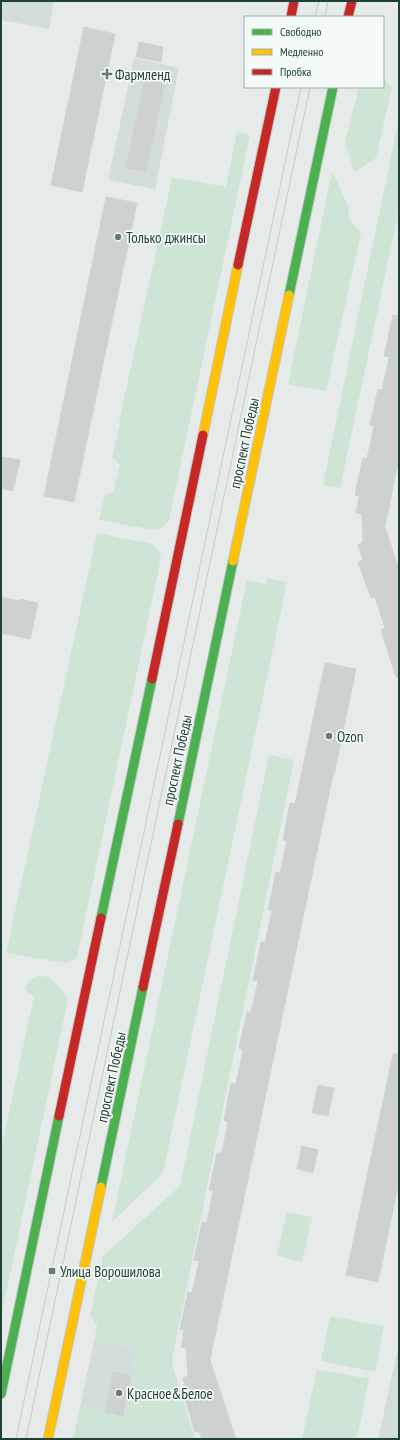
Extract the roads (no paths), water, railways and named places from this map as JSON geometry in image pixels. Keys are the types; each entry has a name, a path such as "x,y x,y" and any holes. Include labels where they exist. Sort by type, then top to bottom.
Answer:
{"main road":[{"path":"291,16 294,1"},
{"path":"348,16 352,1"},
{"path":"1,1394 276,88"},
{"name":"проспект Победы","path":"48,1439 333,88"}],"tram line":[{"path":"315,16 319,1"},
{"path":"325,16 328,1"},
{"path":"16,1439 301,88"},
{"path":"26,1439 310,88"}],"place":[{"name":"Фармленд","path":"107,74"},
{"name":"Только джинсы","path":"118,237"},
{"name":"Ozon","path":"329,736"},
{"name":"Улица Ворошилова","path":"52,1271"},
{"name":"Красное&Белое","path":"119,1393"}]}
